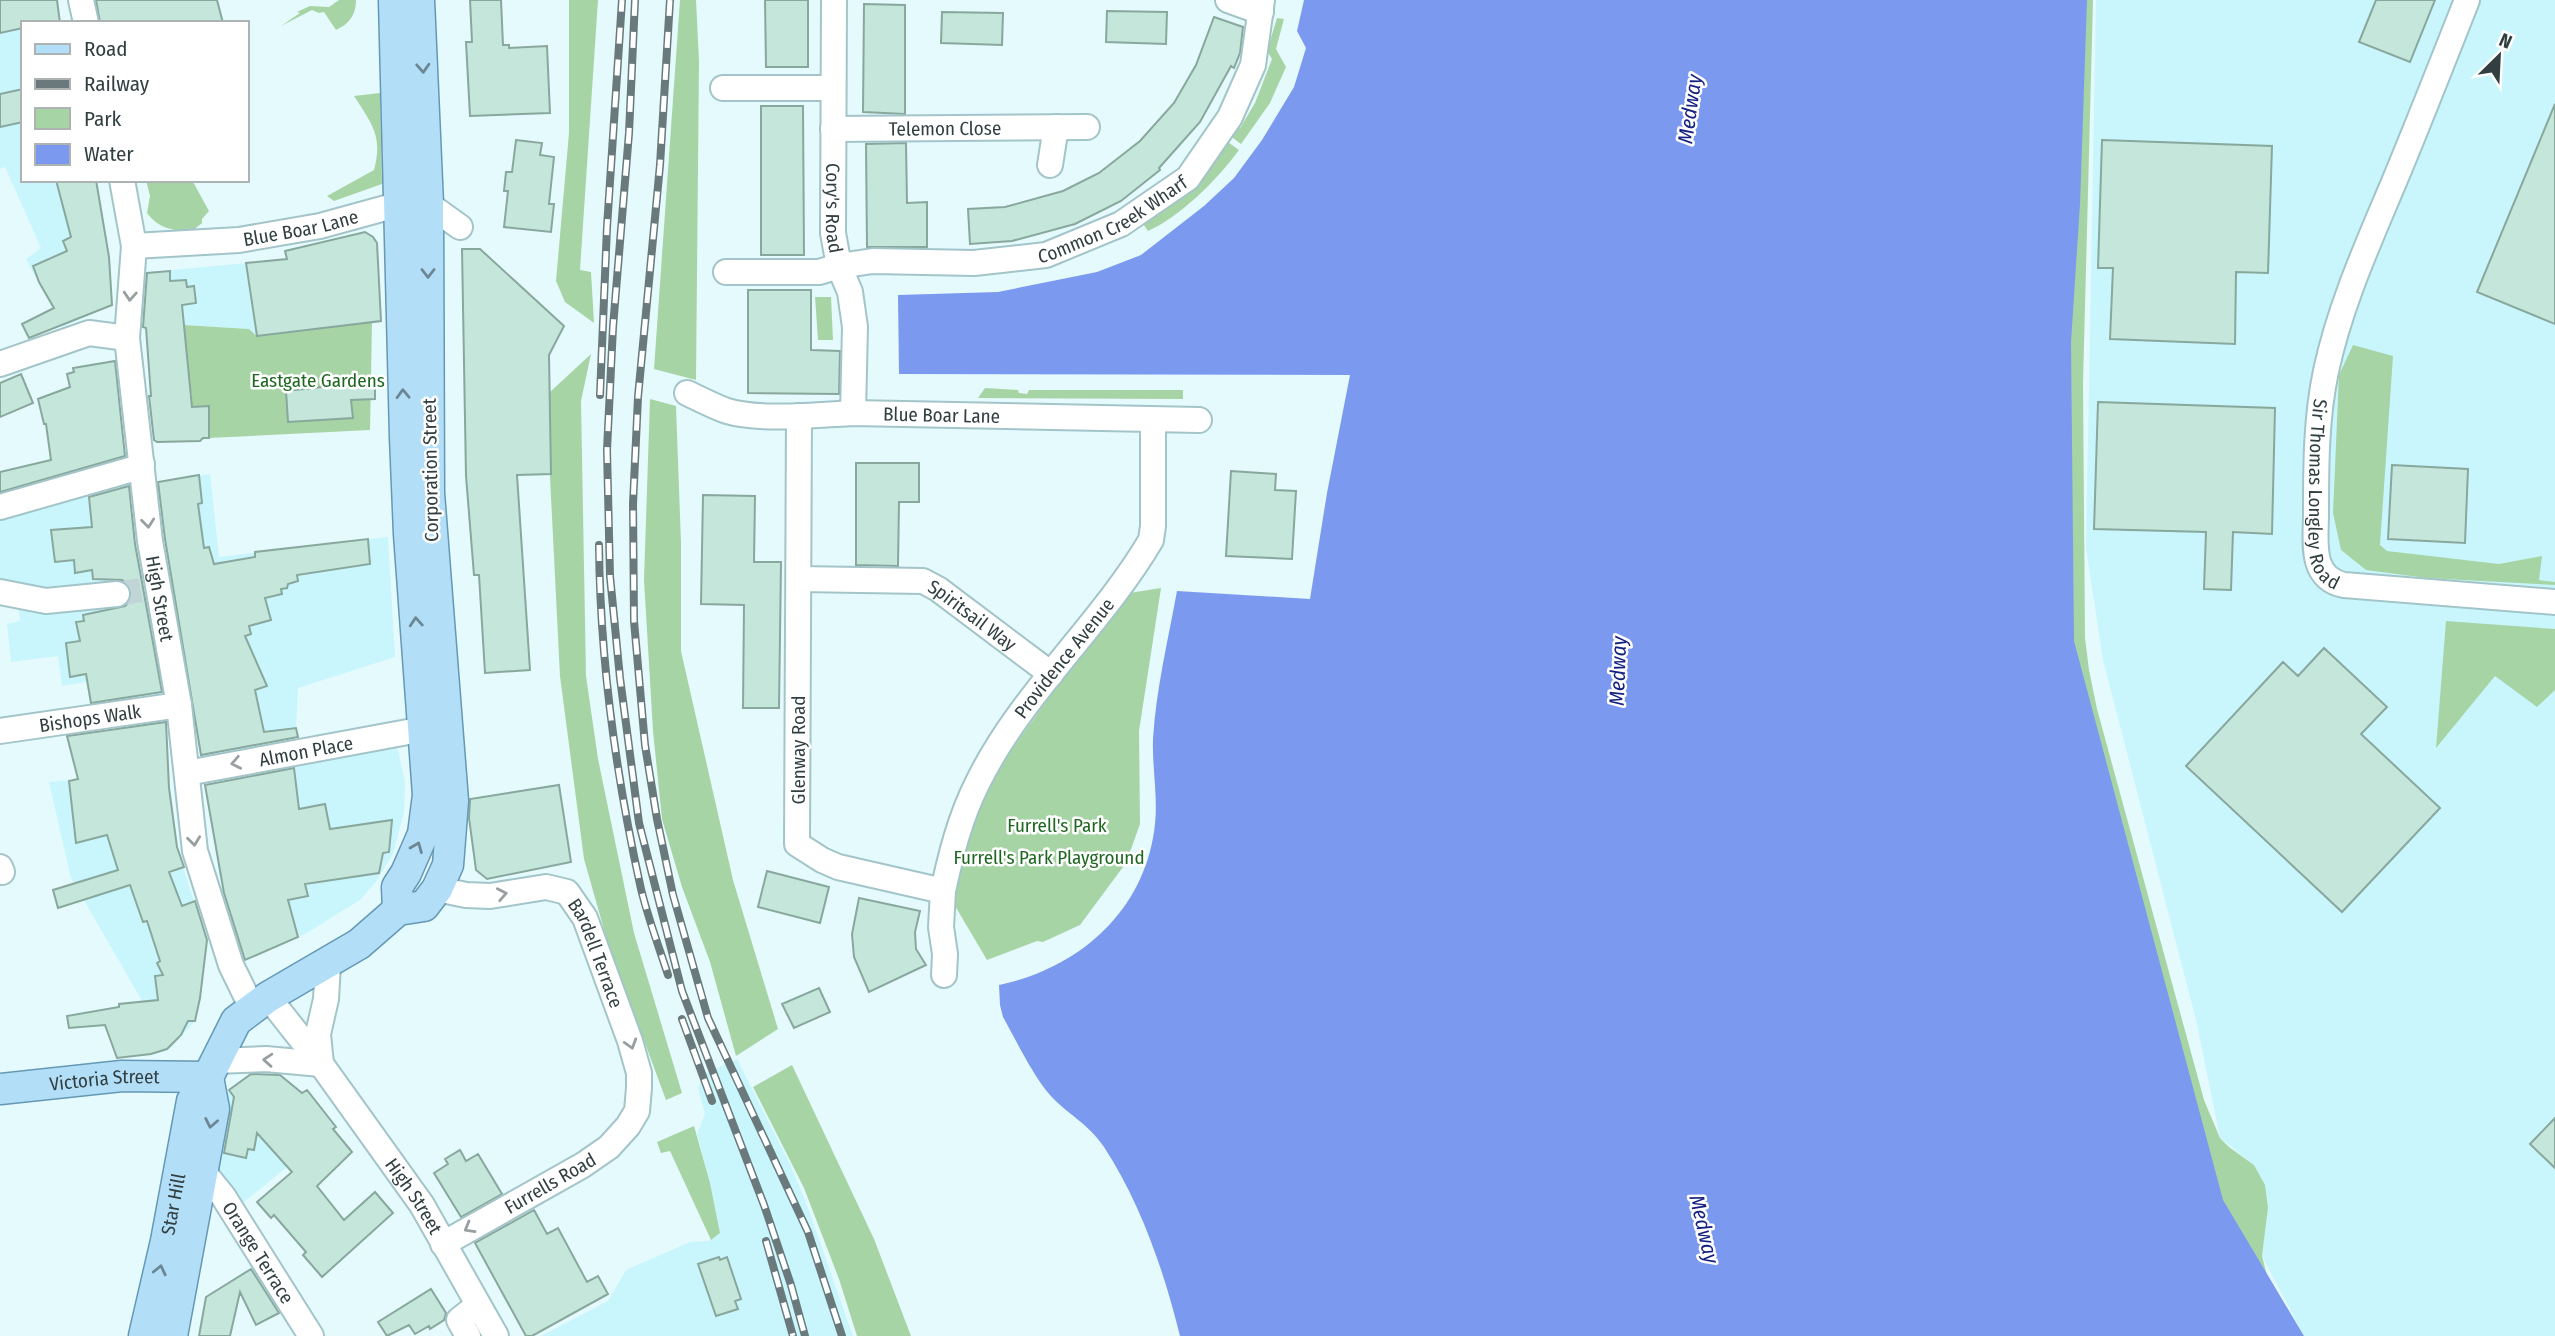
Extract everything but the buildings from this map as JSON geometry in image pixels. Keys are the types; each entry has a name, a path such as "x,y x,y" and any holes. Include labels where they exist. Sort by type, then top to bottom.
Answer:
{"main road":[{"name":"Corporation Street","path":"394,0 414,204 429,494 453,801 450,854 438,889"},
{"name":"Corporation Street","path":"398,910 397,887 415,855 426,821 428,795 409,534 403,393 414,204 419,0"},
{"path":"260,1002 359,944 398,910 424,906 438,889"},
{"name":"Star Hill","path":"144,1336 166,1241 192,1101 236,1021 260,1002"},
{"name":"Star Hill","path":"172,1336 214,1109 211,1069"},
{"name":"Victoria Street","path":"0,1089 211,1069"}],"street":[{"path":"81,0 86,21"},
{"name":"Cory's Road","path":"834,0 833,233 839,266 850,292 855,327 853,412"},
{"path":"1228,0 1261,6"},
{"name":"Sir Thomas Longley Road","path":"2468,0 2334,335 2318,423 2317,562 2323,573 2339,584 2555,602"},
{"name":"Common Creek Wharf","path":"726,272 819,272 873,261 974,263 1046,255 1121,224 1188,178 1230,117 1253,65 1261,6"},
{"path":"723,88 833,88"},
{"path":"1049,165 1056,127"},
{"name":"Telemon Close","path":"833,129 1087,127"},
{"name":"High Street","path":"122,182 134,246 127,338 153,588 179,705 195,851 230,965 260,1002 321,1064 395,1166 422,1205 496,1336"},
{"path":"414,204 460,227"},
{"name":"Blue Boar Lane","path":"134,246 239,240 320,226 414,204"},
{"path":"0,365 89,333 127,338"},
{"name":"Blue Boar Lane","path":"687,393 733,412 799,416 853,412 1199,420"},
{"name":"Glenway Road","path":"799,416 797,844 838,867 943,891"},
{"name":"Providence Avenue","path":"943,891 955,838 977,783 998,748 1151,540 1153,421"},
{"path":"0,507 133,469 142,464"},
{"name":"Spiritsail Way","path":"799,579 923,581 938,589 1051,674"},
{"path":"0,592 46,601 117,594"},
{"name":"Bishops Walk","path":"0,730 179,705"},
{"name":"Almon Place","path":"187,773 424,729"},
{"name":"Bardell Terrace","path":"438,889 466,895 490,896 547,887 567,892 585,918 630,1041 639,1073 638,1103"},
{"path":"943,891 941,926 945,954 944,975"},
{"path":"211,1069 266,1059 321,1064 318,1034 326,999 328,964"},
{"name":"Furrells Road","path":"443,1244 594,1159 626,1129 635,1116 638,1103"},
{"name":"Orange Terrace","path":"202,1170 223,1196 311,1336"},
{"path":"468,1336 459,1320 478,1305"}],"shaded area":[{"path":"0,0 57,0 60,19 21,21 21,182 96,182 102,206 95,208 104,223 112,305 62,327 26,259 41,248 5,167 0,169"},
{"path":"2096,0 2555,0 2555,1336 2304,1336 2262,1256 2268,1208 2254,1165 2220,1138 2196,1020 2103,660 2086,548"},
{"path":"365,232 377,243 381,321 257,336 249,329 184,325 143,327 141,273 286,259 285,251"},
{"path":"210,474 219,557 388,537 395,657 298,688 296,728 300,744 202,760 159,482"},
{"path":"132,475 165,697 92,708 86,682 62,686 58,656 11,662 7,624 20,621 15,583 1,585 0,581 0,512"},
{"path":"162,718 166,720 167,774 179,855 206,945 195,1021 170,1049 71,878 49,782 127,775 118,724"},
{"path":"397,746 405,782 404,812 393,854 375,883 360,900 307,933 241,962 224,903 204,781"},
{"path":"737,1059 790,1164 853,1336 541,1336 608,1301 626,1270 690,1242 709,1241 720,1233 697,1134 705,1114 698,1088 705,1073"},
{"path":"246,1078 284,1079 302,1093 307,1090 336,1127 238,1207 216,1172 225,1095"}],"green space":[{"path":"339,0 356,0 356,5 351,18 336,30 324,12 312,10 281,26 300,13 297,12 310,6 329,7"},
{"path":"569,0 598,0 580,270 591,272 594,323 565,302 556,281 569,133"},
{"path":"680,0 696,0 699,61 696,380 654,369"},
{"path":"2025,0 2093,0 2083,383 2085,638 2097,709 2204,1100 2220,1138 2254,1165 2265,1185 2268,1208 2262,1256 2269,1283 2231,1336 2113,925 2013,273"},
{"path":"1277,18 1284,19 1276,49 1286,67 1270,103 1241,144 1229,135 1233,129 1240,128 1255,103 1272,59 1267,51"},
{"path":"380,93 382,184 334,201 327,196 374,170 377,148 374,131 354,96"},
{"path":"1225,140 1239,150 1230,161 1185,207 1148,231 1139,218 1157,206 1168,208 1221,152"},
{"path":"146,182 193,182 209,211 202,223 191,232 172,229 161,226 147,213 150,196"},
{"path":"815,297 831,297 833,340 818,340"},
{"name":"Eastgate Gardens","path":"372,322 370,430 209,438 209,407 192,407 192,394 185,388 184,325 249,329 257,336"},
{"path":"2353,345 2393,356 2380,545 2387,551 2499,564 2542,556 2539,580 2555,582 2555,585 2426,578 2366,570 2341,550 2333,513 2339,375"},
{"path":"591,354 581,401 586,676 598,759 634,933 682,1093 666,1100 607,940 584,859 560,676 550,477 550,392"},
{"path":"985,388 1018,390 1019,393 1027,394 1029,390 1183,390 1183,399 978,398"},
{"path":"650,399 676,406 681,543 681,651 733,880 778,1029 736,1056 710,962 682,887 662,819 653,731 644,580"},
{"name":"Furrell's Park","path":"1161,588 1139,731 1140,824 1126,863 1080,925 1043,942 1037,941 987,960 945,889 997,770 1123,594"},
{"path":"2446,621 2555,629 2555,690 2537,707 2495,676 2436,748"},
{"path":"792,1065 874,1239 911,1336 857,1336 839,1279 804,1188 753,1087"},
{"path":"694,1126 720,1233 711,1240 670,1151 661,1153 657,1142"}],"water":[{"name":"Medway","path":"1304,0 2087,0 2080,204 2071,342 2074,641 2223,1200 2304,1336 1180,1336 1159,1263 1129,1191 1098,1139 1050,1095 1037,1078 1003,1017 999,985 1029,977 1082,949 1104,930 1123,908 1138,883 1149,855 1155,824 1155,721 1177,591 1310,599 1350,375 899,374 898,295 998,292 1097,272 1141,255 1204,206 1234,178 1262,140 1294,87 1306,48 1297,31"}],"tunnel":[{"path":"117,594 147,589"}],"railway":[{"path":"600,395 607,227 622,0"},
{"path":"635,0 629,133 613,327 607,450 610,576 620,678 639,823 682,991 764,1205 805,1336"},
{"path":"670,0 660,165 638,397 633,504 634,621 645,745 673,895 708,1018 808,1232 842,1336"},
{"path":"599,545 602,632 617,761 641,889 668,975"},
{"path":"682,1019 712,1101"},
{"path":"766,1241 793,1336"}],"park label":[{"name":"Furrell's Park Playground","path":"1049,857"}]}
